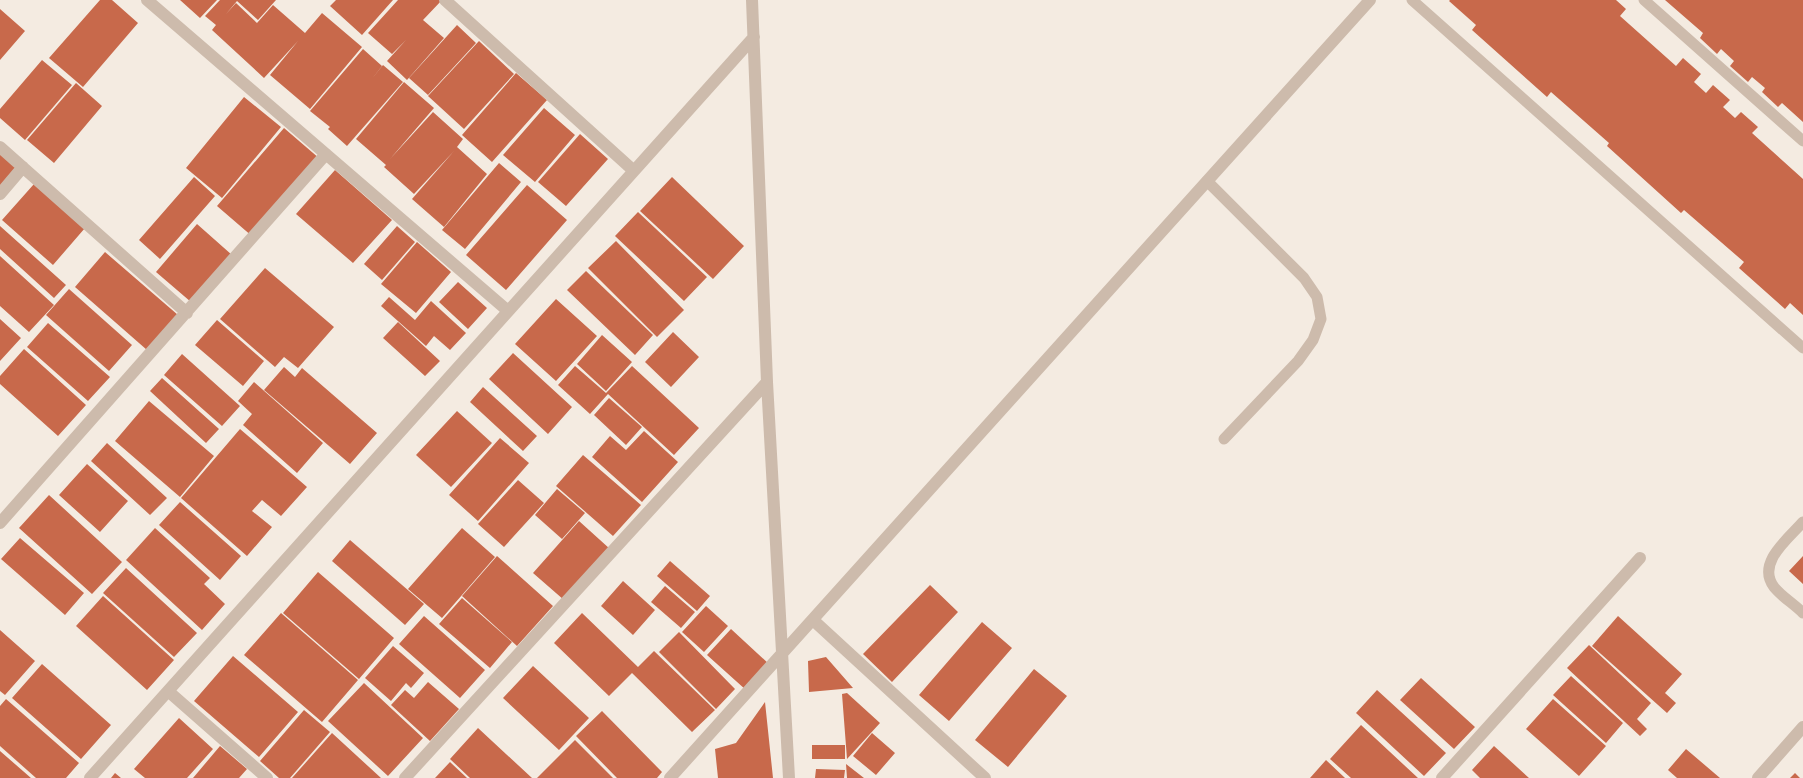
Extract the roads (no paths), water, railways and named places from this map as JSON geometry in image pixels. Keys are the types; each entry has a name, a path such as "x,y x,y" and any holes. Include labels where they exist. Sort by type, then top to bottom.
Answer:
{"street":[{"path":"147,0 508,312"},
{"path":"445,0 634,171"},
{"path":"752,0 767,382 789,778"},
{"path":"670,778 1370,0"},
{"path":"90,778 754,37"},
{"path":"0,147 187,313"},
{"path":"0,523 326,154"},
{"path":"0,194 23,167"},
{"path":"405,778 767,382"},
{"path":"1442,778 1640,558"},
{"path":"813,620 985,778"},
{"path":"168,691 267,778"},
{"path":"1758,778 1803,727"}],"lane":[{"path":"1644,0 1803,141"},
{"path":"1418,2 1802,346"},
{"path":"1207,181 1304,278 1316,297 1322,319 1313,340 1298,361 1224,439"},
{"path":"1803,522 1771,558 1767,568 1768,577 1774,587 1803,613"}]}
